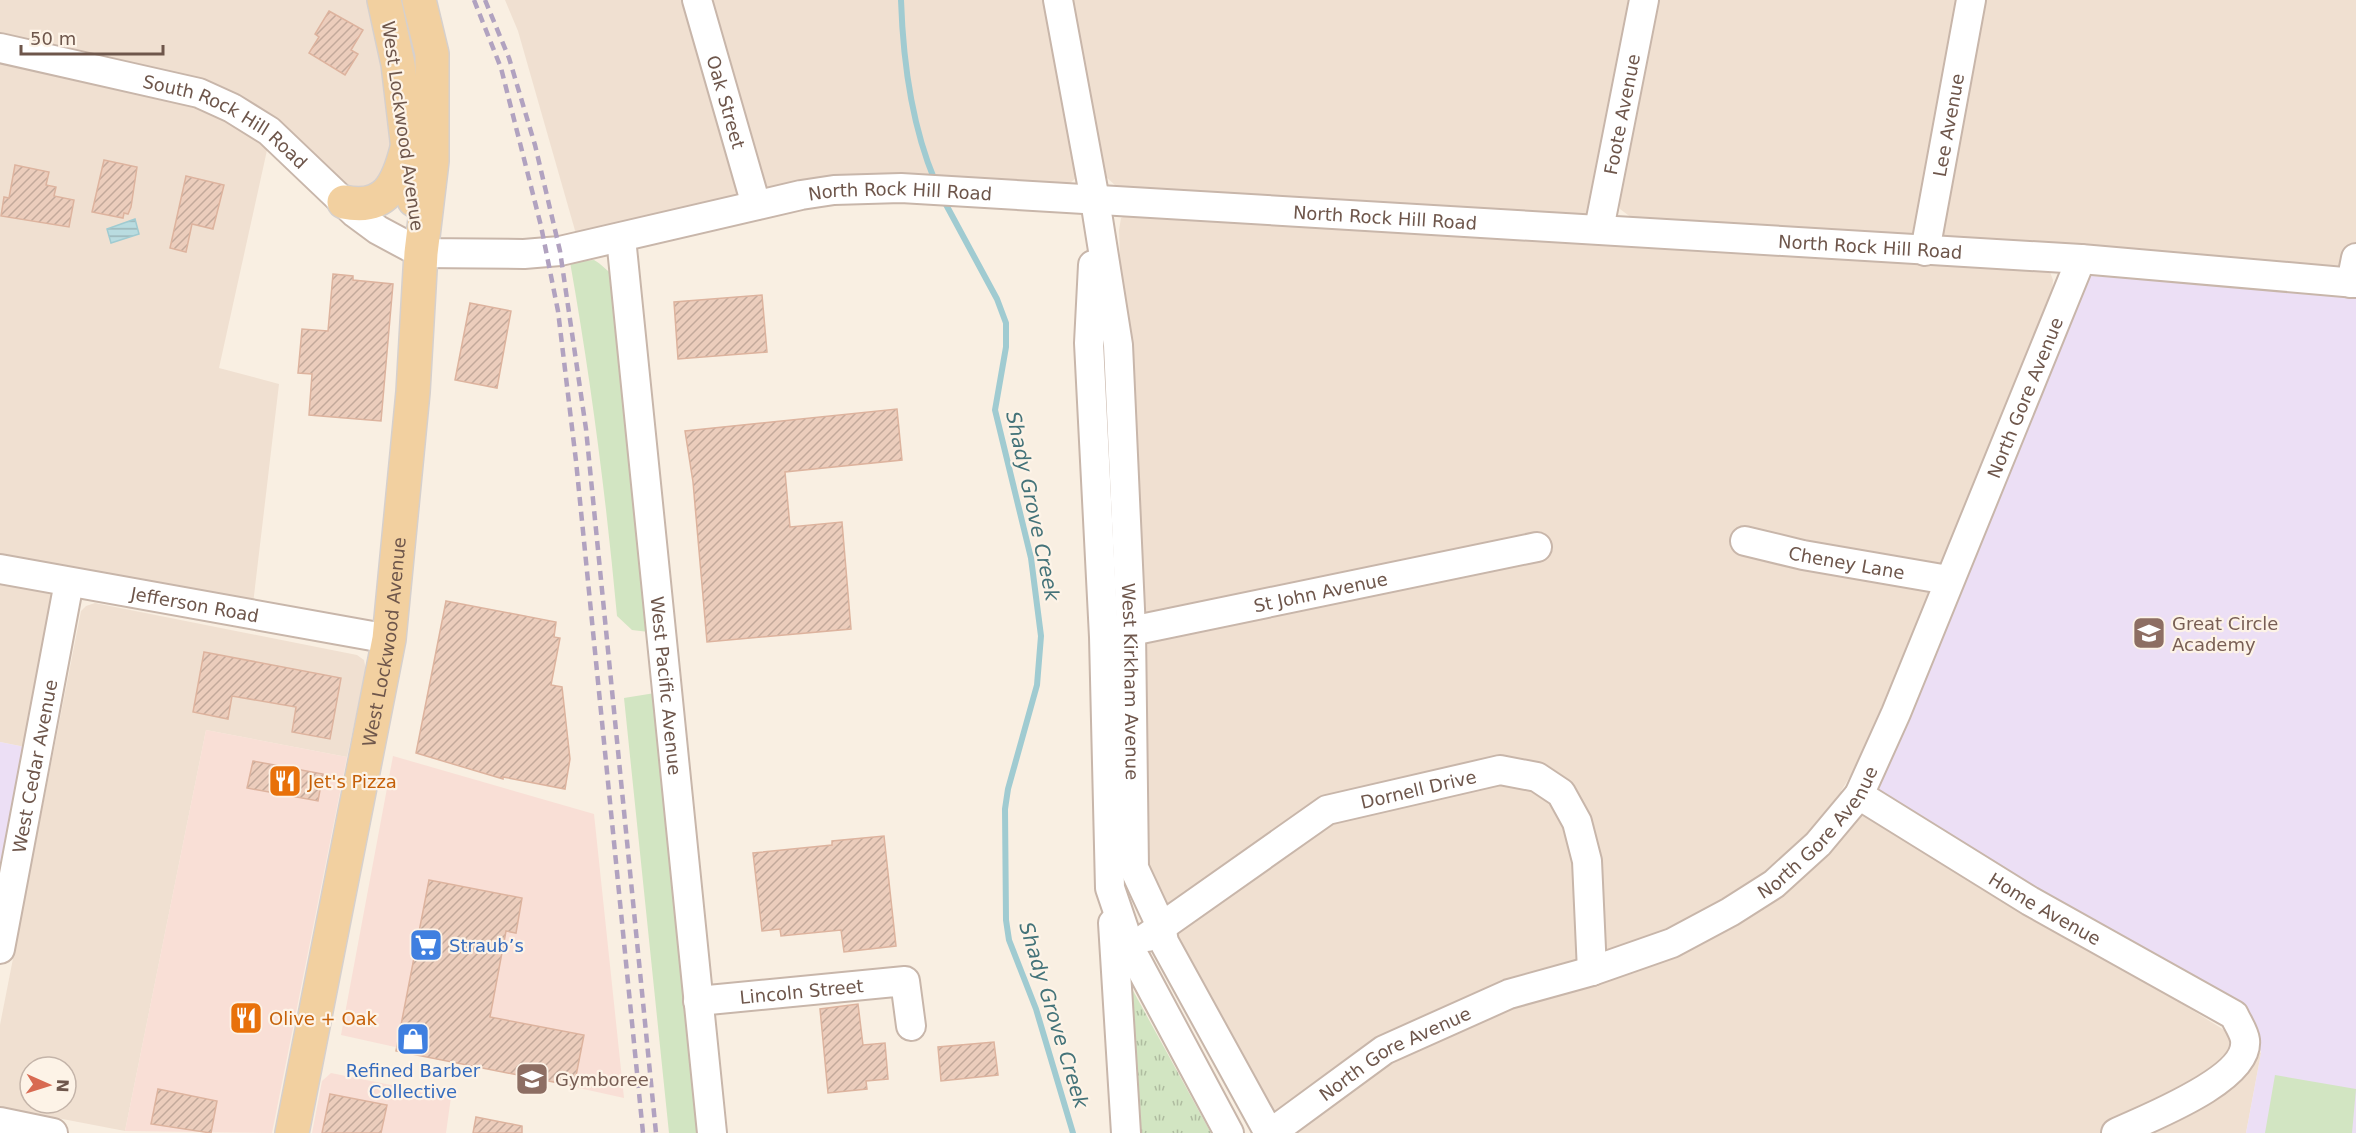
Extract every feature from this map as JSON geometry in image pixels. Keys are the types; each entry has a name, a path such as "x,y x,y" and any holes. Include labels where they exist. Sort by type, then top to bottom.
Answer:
{"main road":[{"name":"West Lockwood Avenue","path":"384,0 392,27 421,253"},
{"name":"West Lockwood Avenue","path":"292,1133 389,639 413,392 421,253 432,161 434,98 432,54 419,0"},
{"path":"344,202 365,205 384,197 393,186 402,168 408,147"}],"street":[{"name":"Oak Street","path":"697,0 756,205"},
{"name":"West Kirkham Avenue","path":"1058,0 1095,200 1089,344 1118,634 1134,868 1161,926 1164,942 1270,1133"},
{"name":"Foote Avenue","path":"1599,229 1644,0"},
{"name":"Lee Avenue","path":"1925,251 1971,0"},
{"name":"South Rock Hill Road","path":"0,48 199,93 232,108 269,131 344,202 378,230 421,253"},
{"name":"North Rock Hill Road","path":"421,253 524,254 560,251 756,205 834,190 916,189 975,191 1326,216 1599,229 1925,251 2354,275"},
{"name":"West Pacific Avenue","path":"621,238 712,1133"},
{"name":"North Gore Avenue","path":"1270,1133 1384,1050 1509,994 1592,971 1672,943 1730,912 1774,884 1818,844 1859,795 1896,713 2080,259"},
{"name":"Cheney Lane","path":"1745,541 1803,555 1948,580"},
{"name":"St John Avenue","path":"1118,634 1537,547"},
{"name":"Jefferson Road","path":"0,569 389,639"},
{"name":"West Cedar Avenue","path":"0,950 69,582"},
{"name":"West Kirkham Avenue","path":"1118,634 1110,888 1131,950 1229,1133"},
{"name":"Dornell Drive","path":"1131,950 1161,926 1327,810 1500,770 1537,777 1561,793 1577,822 1587,861 1592,971"},
{"name":"Home Avenue","path":"1859,795 2030,901 2234,1015 2245,1041 2241,1059 2211,1087 2116,1133"},
{"path":"1110,888 1126,1133"},
{"name":"Lincoln Street","path":"698,1001 906,981 911,1026"},
{"path":"0,1122 53,1133"}],"shaded area":[{"path":"0,0 368,0 383,43 390,100 391,158 376,189 345,187 273,123 219,368 279,384 253,604 0,557"},
{"path":"505,0 1045,0 1076,178 1070,183 1054,185 887,176 576,234 518,31"},
{"path":"1068,0 1635,0 1594,209 1585,214 1116,186 1104,175"},
{"path":"1655,0 2356,0 2356,267 1632,218 1620,209 1618,192"},
{"path":"1131,213 2037,267 2050,272 2053,280 2052,293 1859,762 1841,791 2261,1053 2246,1133 1281,1133 1173,947 1141,841 1119,230 1121,218"},
{"name":"Great Circle Academy","path":"2090,276 2356,290 2356,1133 2246,1133 2261,1053 2258,1037 2053,907 1879,792 1881,779 2083,285"},
{"path":"0,584 48,593 53,596 25,747 0,742"},
{"path":"95,603 357,655 364,660 366,670 347,757 206,730 125,1131 42,1115 78,1115 78,1055 18,1055 18,1110 0,1107 0,1025 81,611 86,606"},
{"path":"206,730 347,757 272,1133 125,1131"},
{"path":"0,742 25,747 0,882"},
{"path":"393,756 594,814 624,1098 341,1035"},
{"path":"331,1073 451,1097 446,1133 312,1133 322,1081"}],"green space":[{"path":"594,260 614,275 649,632 632,630 617,616 597,439 570,262"},
{"path":"655,693 703,1133 669,1133 624,698"},
{"path":"1131,987 1211,1133 1139,1133"},
{"path":"2275,1075 2356,1089 2352,1133 2265,1133"}],"water":[{"path":"135,219 139,234 111,243 107,229"}],"building":[{"path":"329,11 363,30 351,50 358,54 345,75 309,53 319,37 315,34"},
{"path":"104,160 137,167 131,207 128,214 124,213 123,218 92,212"},
{"path":"15,165 49,172 46,185 56,187 54,196 74,200 69,227 1,216 4,197 9,198"},
{"path":"186,176 224,185 213,229 192,224 186,252 170,248"},
{"path":"333,274 353,276 353,280 393,284 381,421 309,415 312,374 298,373 302,329 328,331"},
{"path":"762,295 767,352 678,359 674,302"},
{"path":"470,303 511,311 497,388 455,380"},
{"path":"897,409 902,460 785,472 790,527 842,522 851,629 707,642 693,482 685,431"},
{"path":"446,601 556,622 554,637 560,638 551,685 562,687 570,759 565,789 503,777 503,779 416,753"},
{"path":"204,652 341,678 330,739 292,732 296,707 232,696 228,719 193,712"},
{"name":"Jet's Pizza","path":"253,761 323,774 318,801 247,788"},
{"path":"884,836 896,946 844,952 841,930 781,936 780,929 762,931 753,853 832,845 832,841"},
{"path":"429,880 522,898 516,933 506,931 490,1017 584,1035 574,1086 396,1051"},
{"path":"858,1004 863,1045 885,1043 888,1079 866,1081 867,1089 828,1093 820,1009"},
{"path":"994,1042 998,1075 941,1081 938,1047"},
{"path":"158,1089 217,1101 211,1133 151,1124"},
{"path":"330,1094 387,1105 381,1133 322,1133"},
{"path":"476,1117 522,1126 522,1133 473,1133"}],"waterway":[{"name":"Shady Grove Creek","path":"901,0 906,69 914,115 935,181"},
{"name":"Shady Grove Creek","path":"943,199 997,299 1006,323 1006,347 995,410 1031,558 1041,636 1037,685 1008,789 1005,809 1006,920 1009,940 1036,1009 1073,1133"}],"railway":[{"path":"474,0 501,68 541,226 558,311 576,461 643,1133"},
{"path":"485,0 509,58 535,145 560,251 586,429 656,1133"}],"place":[{"name":"Great Circle Academy","path":"2149,633"},
{"name":"Jet's Pizza","path":"285,781"},
{"name":"Straub’s","path":"426,945"},
{"name":"Olive + Oak","path":"246,1018"},
{"name":"Refined Barber Collective","path":"413,1039"},
{"name":"Gymboree","path":"532,1079"}]}
